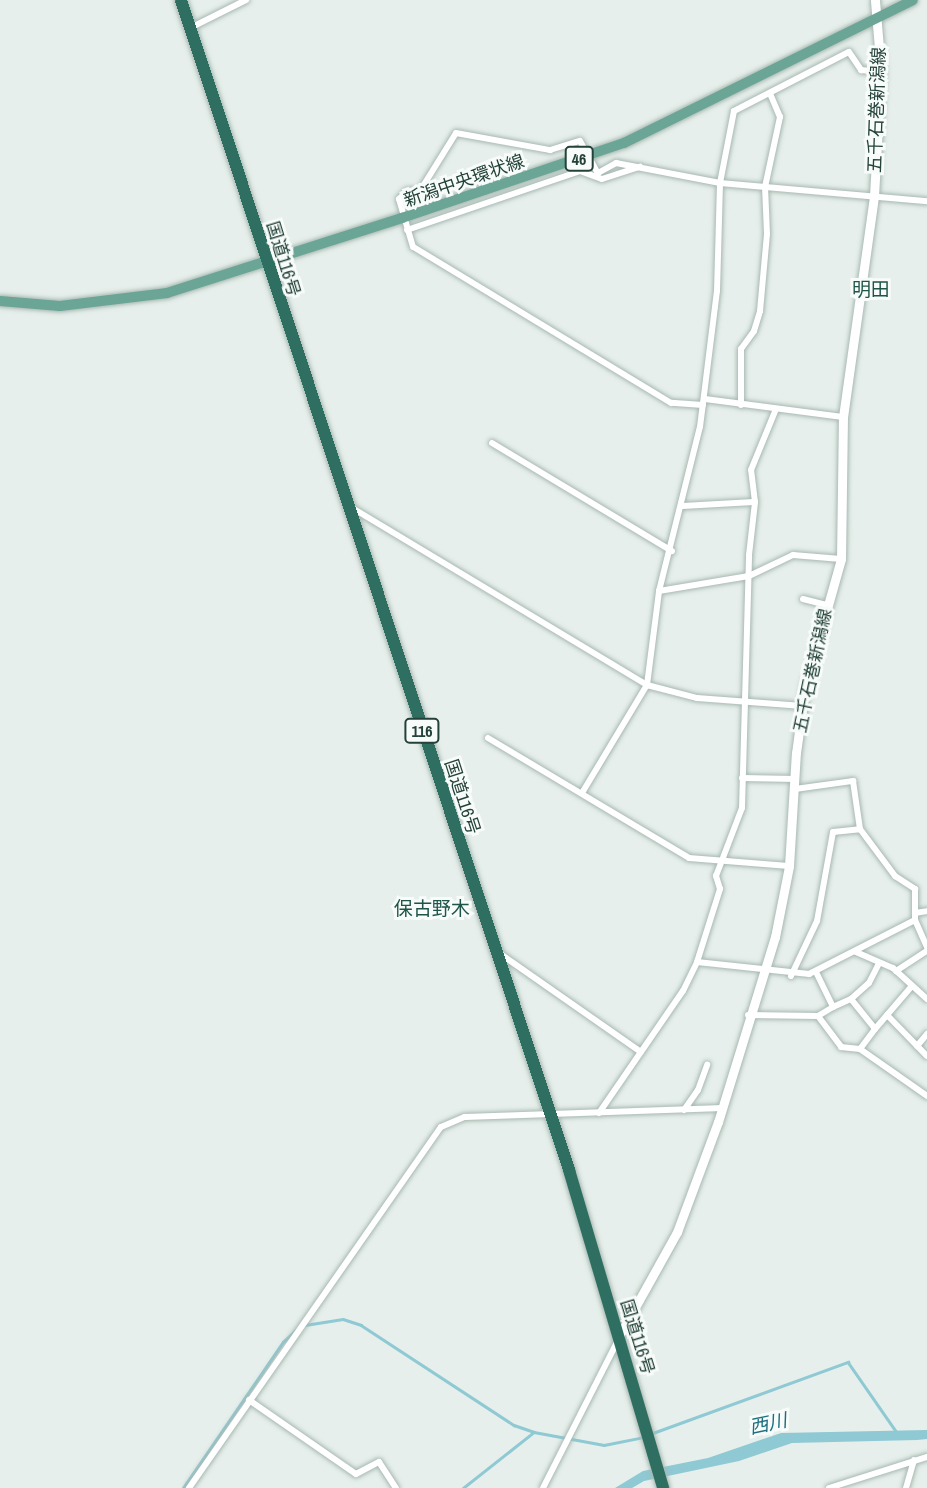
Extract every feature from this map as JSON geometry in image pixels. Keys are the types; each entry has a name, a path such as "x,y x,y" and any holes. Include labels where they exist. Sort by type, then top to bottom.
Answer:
{"highway":[{"name":"国道116号","path":"181,0 495,951 663,1485"}],"main road":[{"name":"五千石巻新潟線","path":"618,1338 677,1232 723,1108 763,971 789,866 803,706 841,559 843,417 874,196 881,72 875,0"},
{"name":"新潟中央環状線","path":"0,302 60,306 144,297 266,263 588,156 685,116 913,0"}],"street":[{"path":"190,28 246,0"},
{"path":"582,793 647,685 659,591 671,551 704,402 717,292 720,183 734,111 849,52 861,70 881,72"},
{"path":"741,405 741,349 754,331 760,310 768,234 765,187 780,117 770,93"},
{"path":"843,417 741,405 671,403 413,247 402,218 399,199 407,191 420,191 456,133 550,150 580,141 598,173 616,163 720,183 927,201"},
{"path":"407,230 580,171 603,179 640,167"},
{"path":"598,1113 683,991 696,962 720,889 716,876 720,863 742,808 743,701 755,502 751,470 776,410"},
{"path":"492,443 671,551"},
{"path":"681,506 755,502"},
{"path":"348,505 647,685 697,698 803,706"},
{"path":"659,591 749,576 793,555 841,559"},
{"path":"803,599 827,605"},
{"path":"488,738 689,858 720,863 789,866"},
{"path":"742,778 795,784 853,781 860,829 895,876 915,889 915,917 927,949 896,971"},
{"path":"791,976 817,920 833,832 860,829"},
{"path":"696,962 791,976 816,972 856,953 927,911"},
{"path":"495,951 641,1052"},
{"path":"856,953 896,971 927,999"},
{"path":"748,1015 818,1016 851,999 869,983 878,965"},
{"path":"816,972 833,1007"},
{"path":"860,1049 911,986"},
{"path":"851,999 875,1029"},
{"path":"887,1015 927,1056"},
{"path":"818,1016 841,1047 860,1049 927,1096"},
{"path":"917,1046 927,1034"},
{"path":"684,1110 698,1090 707,1065"},
{"path":"189,1488 441,1127 465,1117 723,1108"},
{"path":"543,1488 618,1338"},
{"path":"249,1400 356,1474 379,1462 396,1488"},
{"path":"830,1488 927,1457"},
{"path":"906,1488 914,1460"}],"water":[{"path":"927,1430 927,1439 917,1440 792,1443 739,1461 644,1481 632,1488 615,1488 643,1471 708,1458 781,1433"}],"waterway":[{"path":"305,1325 343,1319 361,1325 514,1425 534,1432 604,1445 644,1437"},
{"path":"183,1488 283,1342 299,1327"},
{"path":"650,1434 848,1362 896,1431"},
{"path":"463,1488 534,1432"}],"district":[{"name":"明田","path":"871,290"},
{"name":"保古野木","path":"432,909"}],"water label":[{"name":"西川","path":"768,1424"}]}
